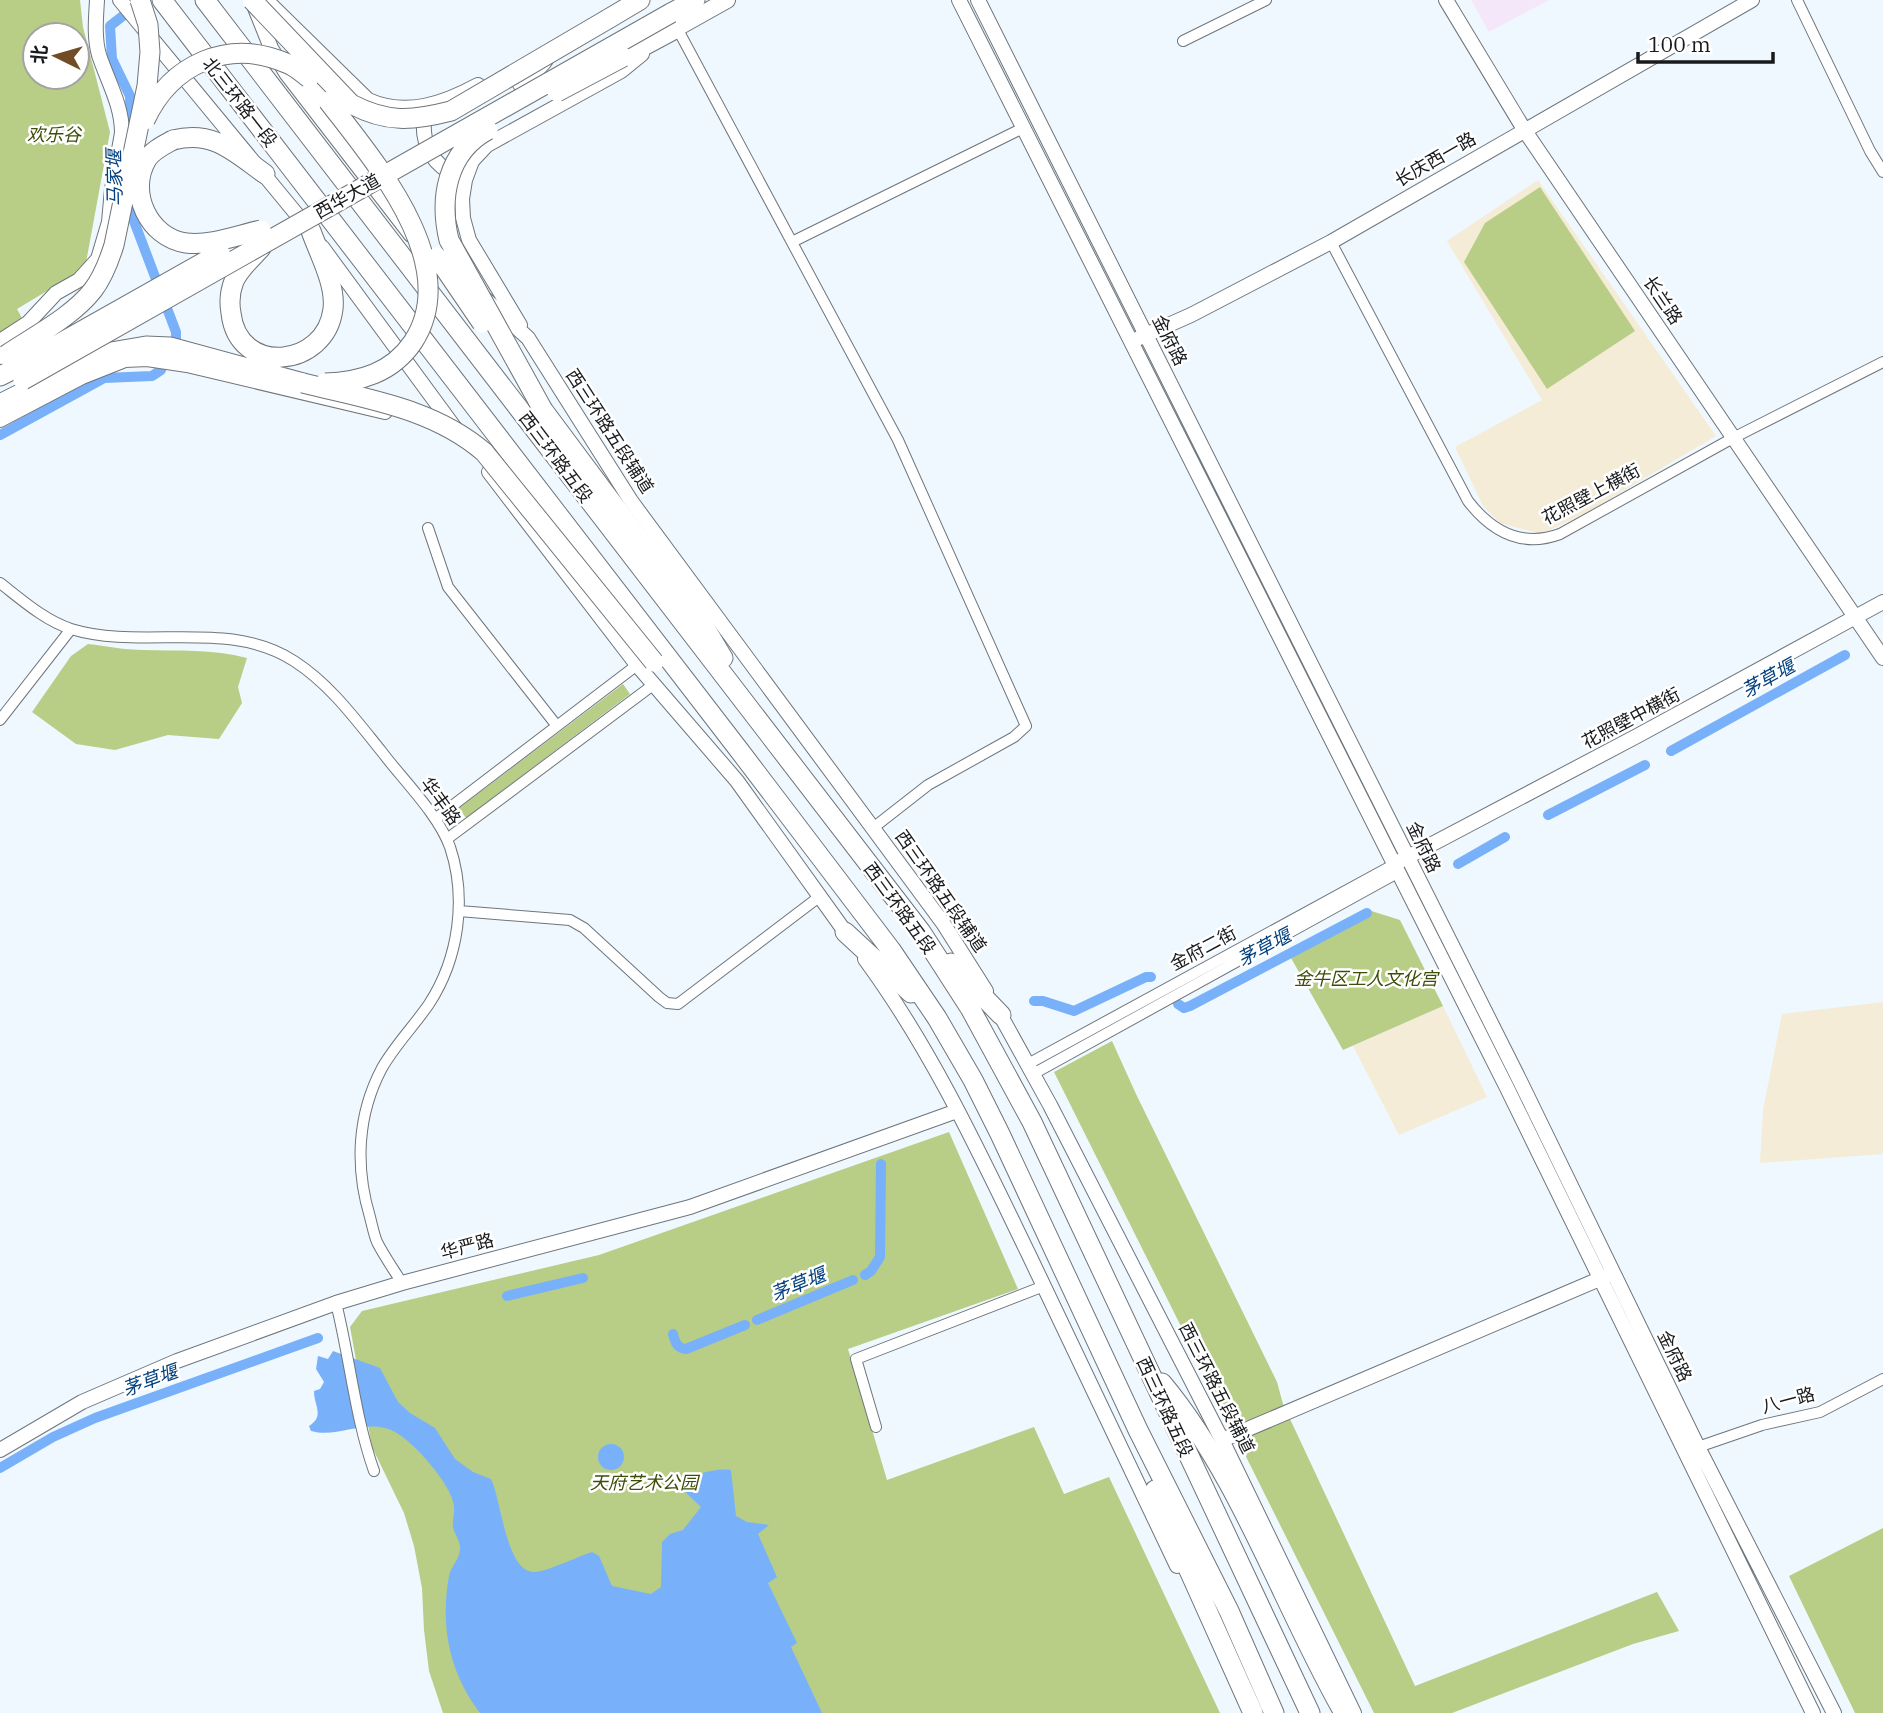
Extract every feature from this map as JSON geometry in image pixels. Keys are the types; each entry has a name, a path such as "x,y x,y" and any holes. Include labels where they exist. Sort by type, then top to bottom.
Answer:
{"highway":[{"path":"0,404 10,367 94,289 114,245 147,86 150,52 148,25 140,0"},
{"name":"北三环路一段","path":"162,0 319,204"},
{"name":"北三环路一段","path":"205,0 358,183"},
{"path":"236,0 309,78 375,163 405,212 543,410 704,626 767,733"},
{"path":"252,0 351,104 371,115 389,118 429,117 498,104"},
{"path":"451,111 638,0"},
{"name":"西华大道","path":"0,394 10,367 264,236 524,89 695,0"},
{"path":"471,139 623,57 670,11"},
{"path":"131,161 146,118 156,100 166,86 199,62 225,55 251,54 289,64 309,78"},
{"path":"524,89 548,54"},
{"path":"524,89 568,86"},
{"path":"498,104 471,139 448,181 444,217 449,240 543,410"},
{"path":"264,236 208,243 186,243 170,238 155,228 146,215 139,184 148,157 173,140 190,136 223,144 265,174"},
{"name":"西三环路五段","path":"358,183 767,733 921,932 970,1008 1032,1122 1310,1713"},
{"name":"西三环路五段","path":"319,204 891,950 937,1018 1000,1134 1138,1430 1229,1611 1274,1713"},
{"path":"303,383 343,382 365,378 386,369 405,354 422,328 428,303 426,270 418,239 405,212"},
{"path":"264,236 233,283 229,300 231,317 236,333 246,346 258,354 274,358 290,356 307,350 320,339 329,325 333,307 330,286 305,223"},
{"path":"10,367 123,348 170,347 437,420 465,436 484,452 645,664 739,750"},
{"path":"845,932 937,1018"},
{"path":"921,932 1001,1015"},
{"path":"1144,1361 1188,1415 1225,1479 1320,1672 1344,1713"},
{"path":"1138,1430 1145,1466 1251,1711"}],"main road":[{"path":"670,11 727,0"}],"street":[{"path":"10,367 28,323 56,293 79,280 97,258 105,240 122,134 122,116 99,54 96,38 97,0"},
{"path":"120,0 305,223 472,451 645,664 653,685 737,781 885,987 935,1069 986,1165 1251,1711"},
{"name":"西三环路五段辅道","path":"252,0 271,48 358,183 440,267 494,306 528,338 631,501 943,923 1001,1015 1030,1069 1222,1440 1354,1713"},
{"path":"266,0 368,100 386,108 405,109 426,106 462,94 594,20 638,0"},
{"name":"金府路","path":"959,0 1131,341 1403,865"},
{"name":"金府路","path":"978,0 1607,1275 1812,1713"},
{"path":"1183,41 1266,0"},
{"name":"长兰路","path":"1446,0 1525,131 1883,658"},
{"name":"长庆西一路","path":"1131,341 1191,315 1331,242 1752,0"},
{"path":"1797,0 1870,151 1883,172"},
{"path":"528,338 470,240 462,207 465,180 472,161 487,145 621,71 670,11 898,440 1026,726 1014,737 928,785 873,828"},
{"path":"426,106 422,128 425,144 442,169 465,180"},
{"path":"792,242 1023,128"},
{"name":"花照壁上横街","path":"1331,242 1468,501 1478,514 1502,533 1517,539 1547,539 1560,534 1733,438 1883,362"},
{"path":"0,420 82,377 125,360 147,359 187,365 412,419 444,433 472,451"},
{"path":"428,528 448,587 557,726"},
{"name":"华丰路","path":"0,583 47,618 71,629 98,635 221,639 258,645 293,660 321,681 353,716 447,839 460,893 447,968 429,1003 382,1069 365,1111 359,1155 364,1196 377,1241 402,1283"},
{"name":"花照壁中横街","path":"1858,621 1883,602"},
{"name":"花照壁中横街","path":"1403,865 1858,621 1883,612"},
{"path":"0,720 71,629"},
{"path":"435,820 557,726 645,664"},
{"path":"447,839 653,685"},
{"name":"金府二街","path":"1030,1069 1403,865"},
{"path":"459,911 570,920 584,928 659,997 667,1003 678,1004 819,897"},
{"name":"华严路","path":"0,1450 82,1402 177,1361 336,1303 690,1207 957,1111"},
{"path":"1222,1440 1607,1275"},
{"name":"金府路","path":"1607,1275 1834,1713"},
{"path":"876,1427 856,1359 1044,1286"},
{"path":"336,1303 346,1343 358,1416 374,1471"},
{"name":"八一路","path":"1698,1447 1762,1425 1820,1412 1883,1379"}],"shaded area":[{"path":"1471,0 1549,0 1489,32"},
{"path":"1538,180 1716,436 1584,514 1541,534 1500,523 1483,506 1455,447 1542,400 1447,241"},
{"path":"1883,1002 1883,1154 1760,1163 1763,1110 1782,1014"},
{"path":"1443,1006 1487,1097 1399,1135 1353,1046"}],"green space":[{"name":"欢乐谷","path":"0,0 80,0 82,21 21,21 21,91 91,91 91,58 110,132 85,268 17,309 23,320 0,332"},
{"path":"1540,187 1635,331 1547,389 1464,262 1485,223"},
{"path":"88,644 136,650 208,652 247,658 238,687 242,703 219,739 168,735 115,750 76,744 32,712 71,656"},
{"path":"623,684 630,694 466,818 459,808"},
{"name":"金牛区工人文化宫","path":"1365,909 1400,920 1443,1006 1343,1050 1291,958"},
{"path":"1112,1041 1277,1382 1283,1404 1415,1686 1657,1592 1679,1631 1633,1644 1452,1713 1374,1713 1054,1072"},
{"name":"天府艺术公园","path":"949,1132 1018,1289 848,1349 887,1480 1034,1427 1064,1494 1109,1477 1220,1713 443,1713 429,1671 422,1588 414,1546 404,1513 372,1447 350,1327 362,1311 599,1255"},
{"path":"1883,1528 1883,1713 1855,1713 1789,1576"}],"water":[{"path":"333,1351 380,1368 398,1402 410,1413 435,1428 455,1459 473,1472 491,1479 517,1561 525,1569 535,1572 592,1552 599,1556 612,1586 651,1594 661,1587 662,1542 670,1534 683,1530 701,1507 682,1489 682,1482 706,1472 731,1470 736,1516 747,1522 769,1525 758,1534 777,1577 768,1583 797,1643 791,1647 822,1713 480,1713 461,1681 449,1648 446,1595 449,1576 460,1551 453,1527 452,1497 431,1465 395,1432 374,1427 322,1433 311,1431 309,1426 318,1414 314,1391 320,1389 324,1382 316,1369 318,1356 328,1359"},
{"path":"611,1444 620,1448 624,1457 620,1466 611,1470 602,1466 598,1457 602,1448"}],"waterway":[{"name":"马家堰","path":"124,15 110,26 112,59 130,96 131,130"},
{"name":"马家堰","path":"132,194 132,216 176,332 176,343"},
{"name":"马家堰","path":"0,435 104,378 152,376 161,370"},
{"name":"茅草堰","path":"1671,751 1845,655"},
{"name":"茅草堰","path":"1548,815 1645,765"},
{"name":"茅草堰","path":"1458,864 1505,837"},
{"name":"茅草堰","path":"1178,1004 1184,1008 1190,1006 1367,913"},
{"name":"茅草堰","path":"1034,1001 1043,1001 1074,1011 1151,977"},
{"name":"茅草堰","path":"865,1275 880,1257 881,1164"},
{"name":"茅草堰","path":"507,1296 583,1278"},
{"name":"茅草堰","path":"757,1320 853,1280"},
{"name":"茅草堰","path":"673,1334 677,1344 686,1349 745,1325"},
{"name":"茅草堰","path":"0,1468 53,1437 95,1418 318,1338"}]}
